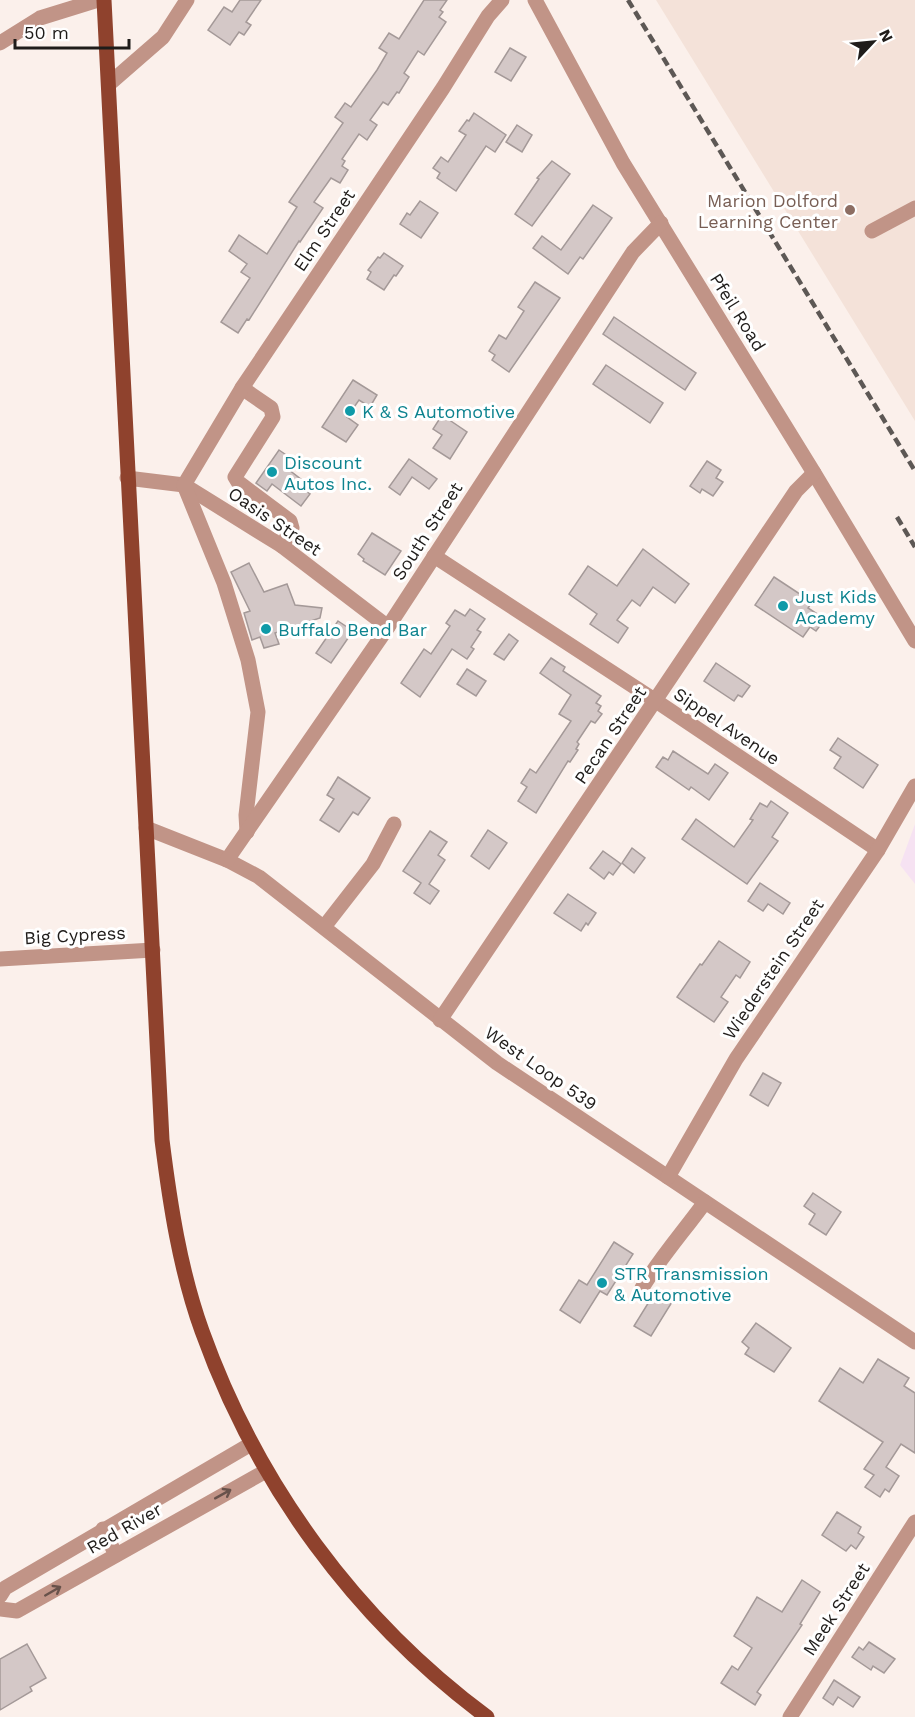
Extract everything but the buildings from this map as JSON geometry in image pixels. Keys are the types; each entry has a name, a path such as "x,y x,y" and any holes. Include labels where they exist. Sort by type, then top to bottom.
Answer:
{"main road":[{"path":"104,0 162,1140 181,1258 201,1329 223,1385 251,1444 276,1489 309,1537 377,1621 449,1689 488,1717"}],"street":[{"path":"0,43 40,18 98,0"},
{"path":"109,84 163,37 187,0"},
{"name":"Elm Street","path":"184,485 242,388 443,88 488,16 502,0"},
{"name":"Pfeil Road","path":"535,0 623,163 915,642"},
{"path":"872,231 915,208"},
{"name":"South Street","path":"227,860 388,627 633,252 661,223"},
{"path":"242,388 271,408 273,417 235,477 238,482 290,521 292,528 282,546"},
{"name":"Pecan Street","path":"440,1020 796,491 814,473"},
{"name":"Oasis Street","path":"127,478 184,485 282,546 388,627"},
{"path":"184,485 224,583 248,660 258,712 246,815 247,832"},
{"name":"Sippel Avenue","path":"434,556 878,850"},
{"name":"Wiederstein Street","path":"668,1177 736,1059 878,850 915,786"},
{"path":"324,927 373,864 394,824"},
{"name":"West Loop 539","path":"146,828 227,860 259,877 497,1063 915,1342"},
{"name":"Big Cypress","path":"0,959 153,950"},
{"path":"642,1288 657,1263 705,1202"},
{"name":"Red River","path":"0,1596 5,1588 251,1444"},
{"name":"Red River","path":"0,1609 17,1611 266,1471"},
{"name":"Meek Street","path":"790,1717 915,1522"},
{"path":"103,1529 116,1555"}],"shaded area":[{"name":"Marion Dolford Learning Center","path":"656,0 915,0 915,421"},
{"path":"915,824 915,884 900,865"}],"railway":[{"path":"628,0 915,471"},
{"path":"897,517 915,547"}],"place":[{"name":"Marion Dolford Learning Center","path":"850,210"},
{"name":"K & S Automotive","path":"350,411"},
{"name":"Discount Autos Inc.","path":"272,472"},
{"name":"Just Kids Academy","path":"783,606"},
{"name":"Buffalo Bend Bar","path":"266,629"},
{"name":"STR Transmission & Automotive","path":"602,1283"}]}
